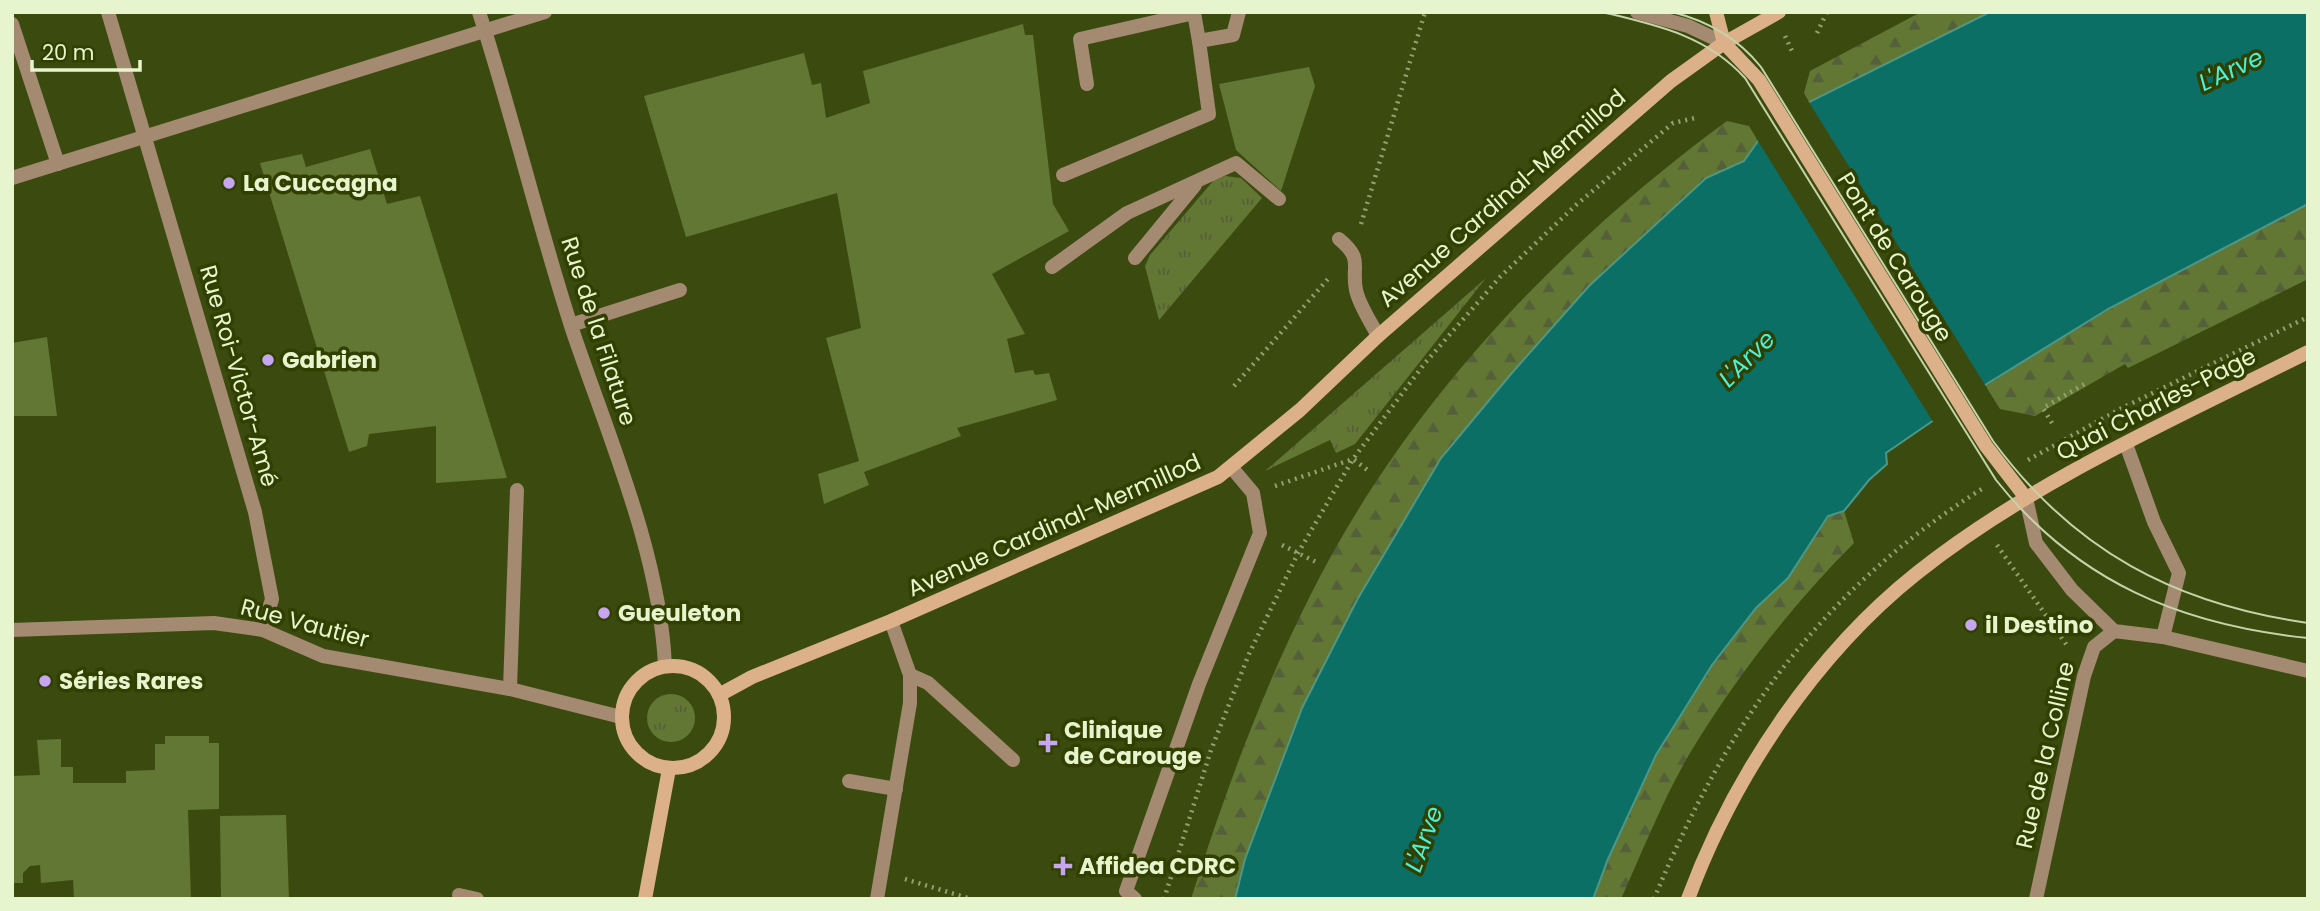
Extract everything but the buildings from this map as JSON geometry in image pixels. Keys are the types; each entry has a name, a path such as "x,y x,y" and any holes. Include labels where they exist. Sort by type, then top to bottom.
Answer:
{"street":[{"name":"Rue Roi-Victor-Amé","path":"108,12 256,512 272,599 263,630"},
{"name":"Rue de la Filature","path":"479,12 571,325 651,566 661,615 665,666"},
{"path":"12,178 545,12"},
{"path":"1199,41 1233,35 1239,12"},
{"path":"1637,12 1688,26 1724,43"},
{"path":"1716,12 1724,43"},
{"name":"Avenue Cardinal-Mermillod","path":"719,695 752,677 891,621 1170,500 1232,468 1300,410 1378,336 1671,81 1724,43 1779,12"},
{"path":"1063,175 1209,114 1194,13 1080,39 1087,84"},
{"path":"12,24 58,164"},
{"name":"Pont de Carouge","path":"1724,43 1743,61 1768,95 1986,446 2026,498"},
{"path":"1052,267 1127,213 1236,163 1279,198"},
{"path":"1135,258 1198,181"},
{"path":"1339,239 1351,249 1357,261 1356,292 1378,336"},
{"path":"571,325 680,290"},
{"name":"Quai Charles-Page","path":"1688,899 1746,776 1819,670 1858,626 1906,583 1983,525 2026,498 2308,352"},
{"path":"2126,444 2154,522 2179,573 2163,637"},
{"path":"1135,899 1126,891 1199,684 1260,533 1253,493 1232,468"},
{"path":"510,690 517,490"},
{"path":"2026,498 2036,543 2086,606 2114,631 2163,637 2308,671"},
{"path":"877,899 906,741 910,675 891,621"},
{"name":"Rue Vautier","path":"12,630 214,623 263,630 323,656 510,690 621,717"},
{"name":"Rue de la Colline","path":"2036,899 2084,676 2094,647 2114,631"},
{"path":"665,666 696,671 706,677 719,695 725,716 720,737 708,755 690,766 669,769 646,762 635,752 625,735 621,717 628,692 646,673 665,666"},
{"path":"910,675 928,683 1013,760"},
{"path":"645,899 669,769"},
{"path":"849,781 896,789"},
{"path":"459,895 477,899"}],"path":[{"path":"1234,386 1356,242 1425,12"},
{"path":"1817,33 1827,12"},
{"path":"1164,899 1211,750 1249,654 1298,553 1353,459 1425,363 1500,277 1576,205 1673,123 1695,118"},
{"path":"2052,423 2043,408 2088,382"},
{"path":"1353,459 1370,472"},
{"path":"1253,493 1353,459"},
{"path":"1966,499 2069,648 2084,676"},
{"path":"883,872 971,899"}],"green space":[{"path":"1921,12 1990,12 1809,102 1804,93 1810,71"},
{"path":"1023,24 1025,35 1033,35 1053,204 1069,231 992,274 1025,334 1007,339 1015,373 1033,370 1035,375 1049,373 1057,400 957,428 961,436 864,472 869,485 824,504 818,474 859,461 826,338 861,328 837,193 686,237 644,96 804,53 812,85 821,83 826,118 870,103 863,71"},
{"path":"1309,67 1315,86 1281,191 1236,150 1219,84"},
{"path":"1727,121 1749,126 1758,141 1744,161 1706,178 1589,286 1441,458 1245,859 1235,899 1191,899 1245,744 1276,668 1311,594 1349,524 1392,458 1440,394 1491,333 1546,275 1664,169"},
{"path":"370,149 387,204 420,196 507,478 436,483 436,426 369,434 367,446 349,452 260,163 302,154 306,167"},
{"path":"1225,176 1241,178 1262,198 1159,320 1145,266 1150,255 1214,180"},
{"path":"2308,204 2308,279 2128,368 2125,364 2035,416 2000,409 1985,385 2108,309"},
{"path":"1486,278 1355,444 1336,453 1330,440 1265,471"},
{"path":"47,337 57,416 12,416 12,343"},
{"path":"1844,511 1854,543 1787,616 1708,725 1671,788 1621,899 1593,899 1608,859 1656,755 1712,665 1756,608 1788,578 1829,516"},
{"path":"671,694 688,701 695,718 688,735 671,742 654,735 647,718 654,701"},
{"path":"165,736 209,736 209,743 219,743 219,809 188,810 191,899 74,899 73,880 41,883 40,865 30,866 23,873 23,883 12,883 12,776 40,775 37,740 61,739 61,767 73,767 73,783 126,783 126,771 155,770 155,744 165,744"},
{"path":"286,815 289,899 221,899 220,816"}],"water":[{"name":"L'Arve","path":"1990,12 2308,12 2308,204 2108,309 1985,385 1886,453 1887,464 1869,480 1844,511 1828,516 1788,578 1756,608 1712,665 1656,755 1608,859 1593,899 1235,899 1245,859 1302,708 1357,600 1441,458 1511,374 1589,286 1706,178 1744,161 1758,141 1809,102"}],"pier":[{"path":"1807,99 1987,388 1935,425 1756,138"}],"tram line":[{"path":"1602,12 1661,27 1697,42 1714,51 1745,78 1996,480 2027,516 2061,546 2097,571 2135,592 2175,609 2217,622 2261,632 2308,638"},
{"path":"1672,12 1698,20 1721,32 1742,47 1761,67 1993,441 2024,480 2058,513 2093,542 2131,566 2171,586 2214,602 2308,623"}],"place":[{"name":"La Cuccagna","path":"229,183"},
{"name":"Gabrien","path":"268,360"},
{"name":"Gueuleton","path":"604,613"},
{"name":"il Destino","path":"1971,625"},
{"name":"Séries Rares","path":"45,681"},
{"name":"Clinique de Carouge","path":"1048,743"},
{"name":"Affidea CDRC","path":"1063,866"}]}
